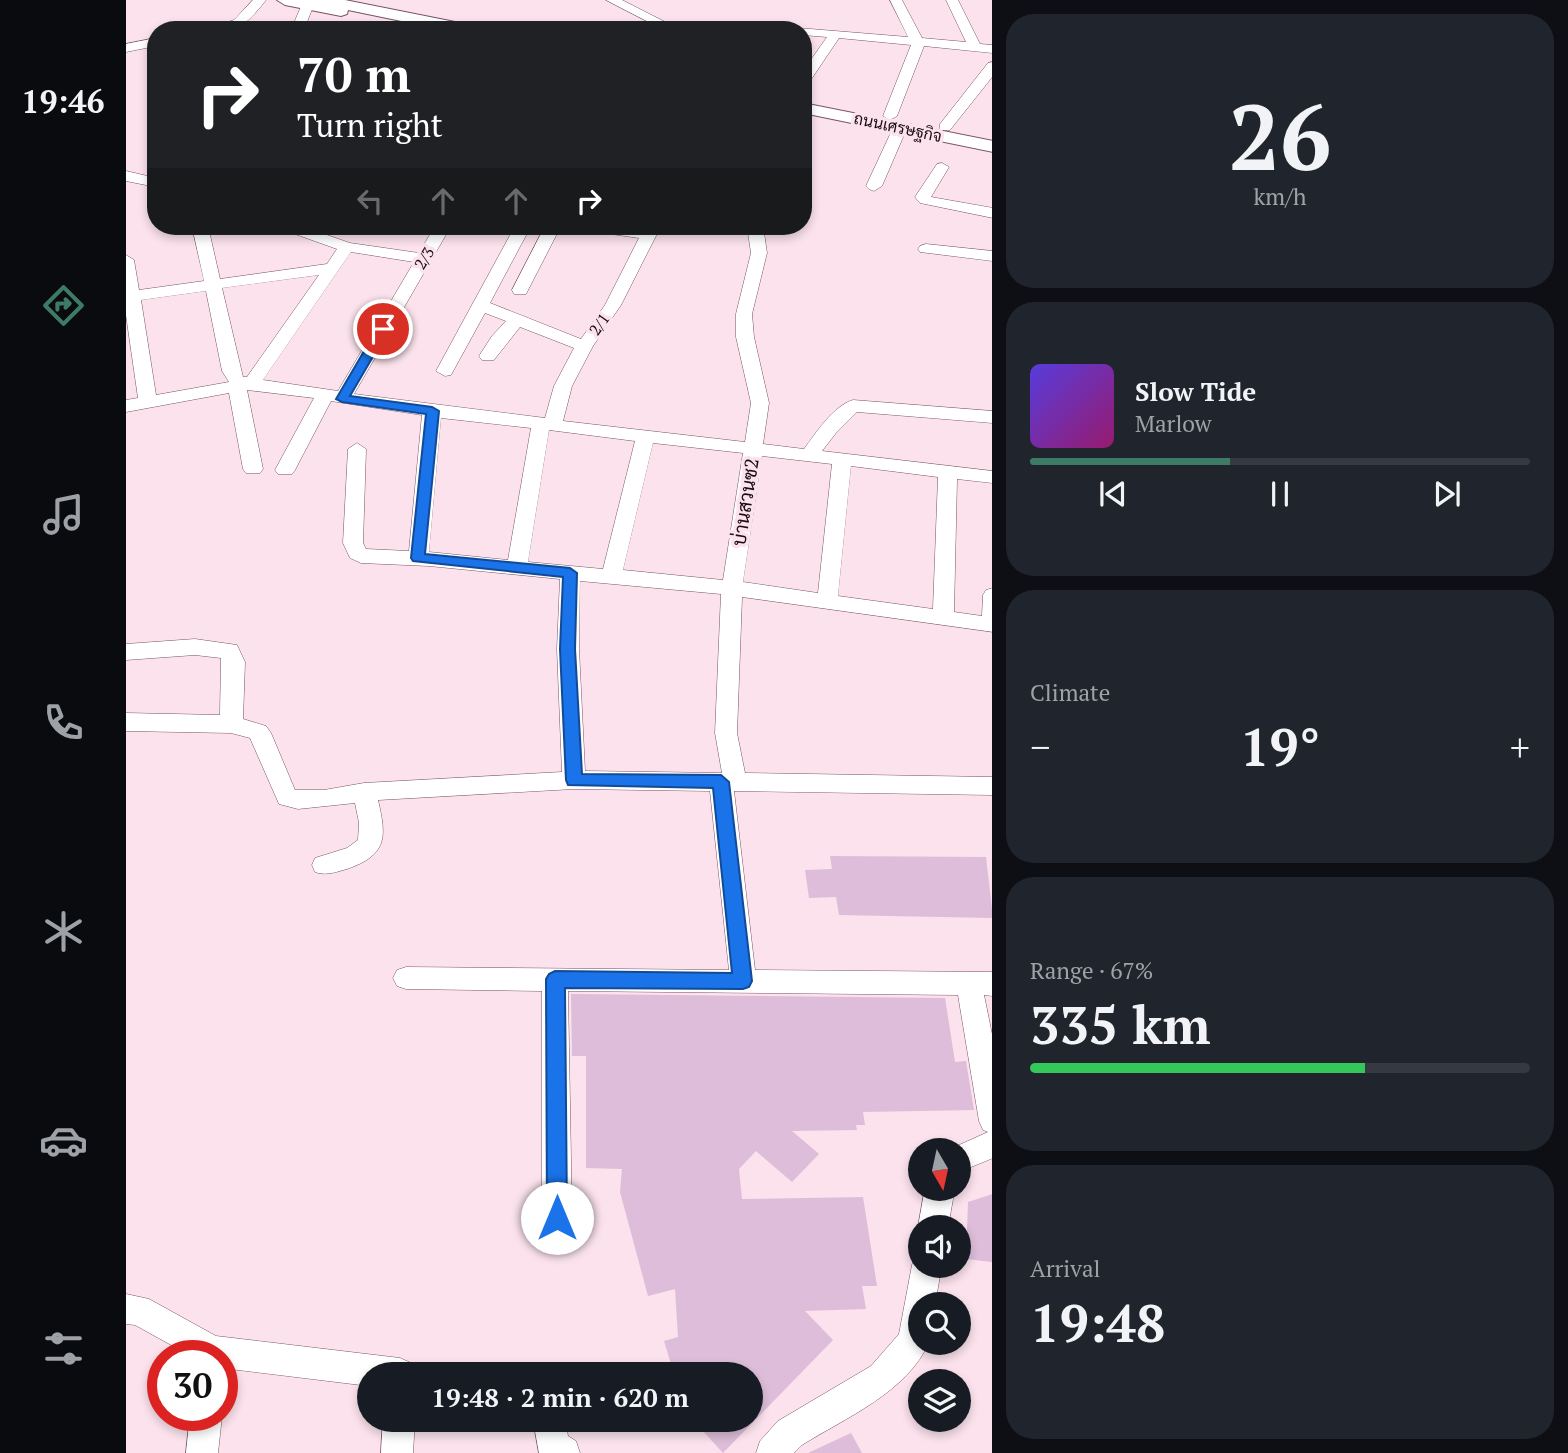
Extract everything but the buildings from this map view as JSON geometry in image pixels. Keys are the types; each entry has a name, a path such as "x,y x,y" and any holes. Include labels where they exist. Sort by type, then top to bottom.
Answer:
{"main road":[{"path":"285,0 315,2 420,21"},
{"path":"315,2 394,21"},
{"name":"ถนนเศรษฐกิจ","path":"812,100 992,147"},
{"name":"ถนนเศรษฐกิจ","path":"812,109 945,127 992,137"}],"street":[{"path":"241,21 260,0"},
{"path":"617,0 658,21"},
{"path":"874,186 918,44 896,0"},
{"path":"952,0 975,48"},
{"path":"303,21 315,2"},
{"path":"812,33 992,49"},
{"path":"812,67 836,34"},
{"path":"126,48 147,44"},
{"path":"945,127 992,66"},
{"path":"942,167 923,197 925,200 992,213"},
{"path":"126,176 147,181"},
{"path":"202,235 231,371 244,386"},
{"path":"313,235 347,247 423,259"},
{"name":"2/3","path":"285,470 438,235"},
{"path":"445,371 518,235"},
{"path":"520,290 548,235"},
{"name":"2/1","path":"517,568 547,424 584,346 613,305 648,235"},
{"name":"บ่านสวนซ2","path":"743,981 726,733 732,588 760,403 746,337 744,314 759,253 756,235"},
{"path":"253,469 244,386 347,247"},
{"path":"926,249 992,256"},
{"path":"126,260 134,374 148,402"},
{"path":"129,288 212,284 332,268"},
{"path":"480,305 584,346"},
{"path":"488,356 498,340 517,320"},
{"path":"126,406 244,386 432,411 992,477"},
{"path":"809,456 829,429 853,406 992,417"},
{"path":"418,558 432,411"},
{"path":"611,577 646,435"},
{"path":"357,449 353,543 357,554 367,558 418,558 732,588 992,624 992,595"},
{"path":"827,602 842,459"},
{"path":"943,618 948,472"},
{"path":"570,573 568,649 574,780"},
{"path":"126,652 195,647 229,651 234,662 231,724"},
{"path":"126,722 231,724 258,732 264,738 281,789 287,797 298,800 324,799 364,792 574,780 992,786"},
{"path":"324,864 352,859 369,845 374,834 364,792"},
{"path":"406,978 981,984 992,1121"},
{"path":"555,979 557,1218"},
{"path":"971,1153 992,1144"},
{"path":"772,1453 790,1433 882,1377 913,1342 925,1278"},
{"path":"126,1309 138,1310 189,1340"},
{"path":"238,1357 357,1369"},
{"path":"202,1453 204,1431"},
{"path":"397,1453 398,1432"},
{"path":"551,1432 552,1446 564,1453"}],"route":[{"path":"383,329 342,399 432,411 418,558 570,573 568,649 574,780 721,782 726,853 743,981 555,979 557,1218"}]}
